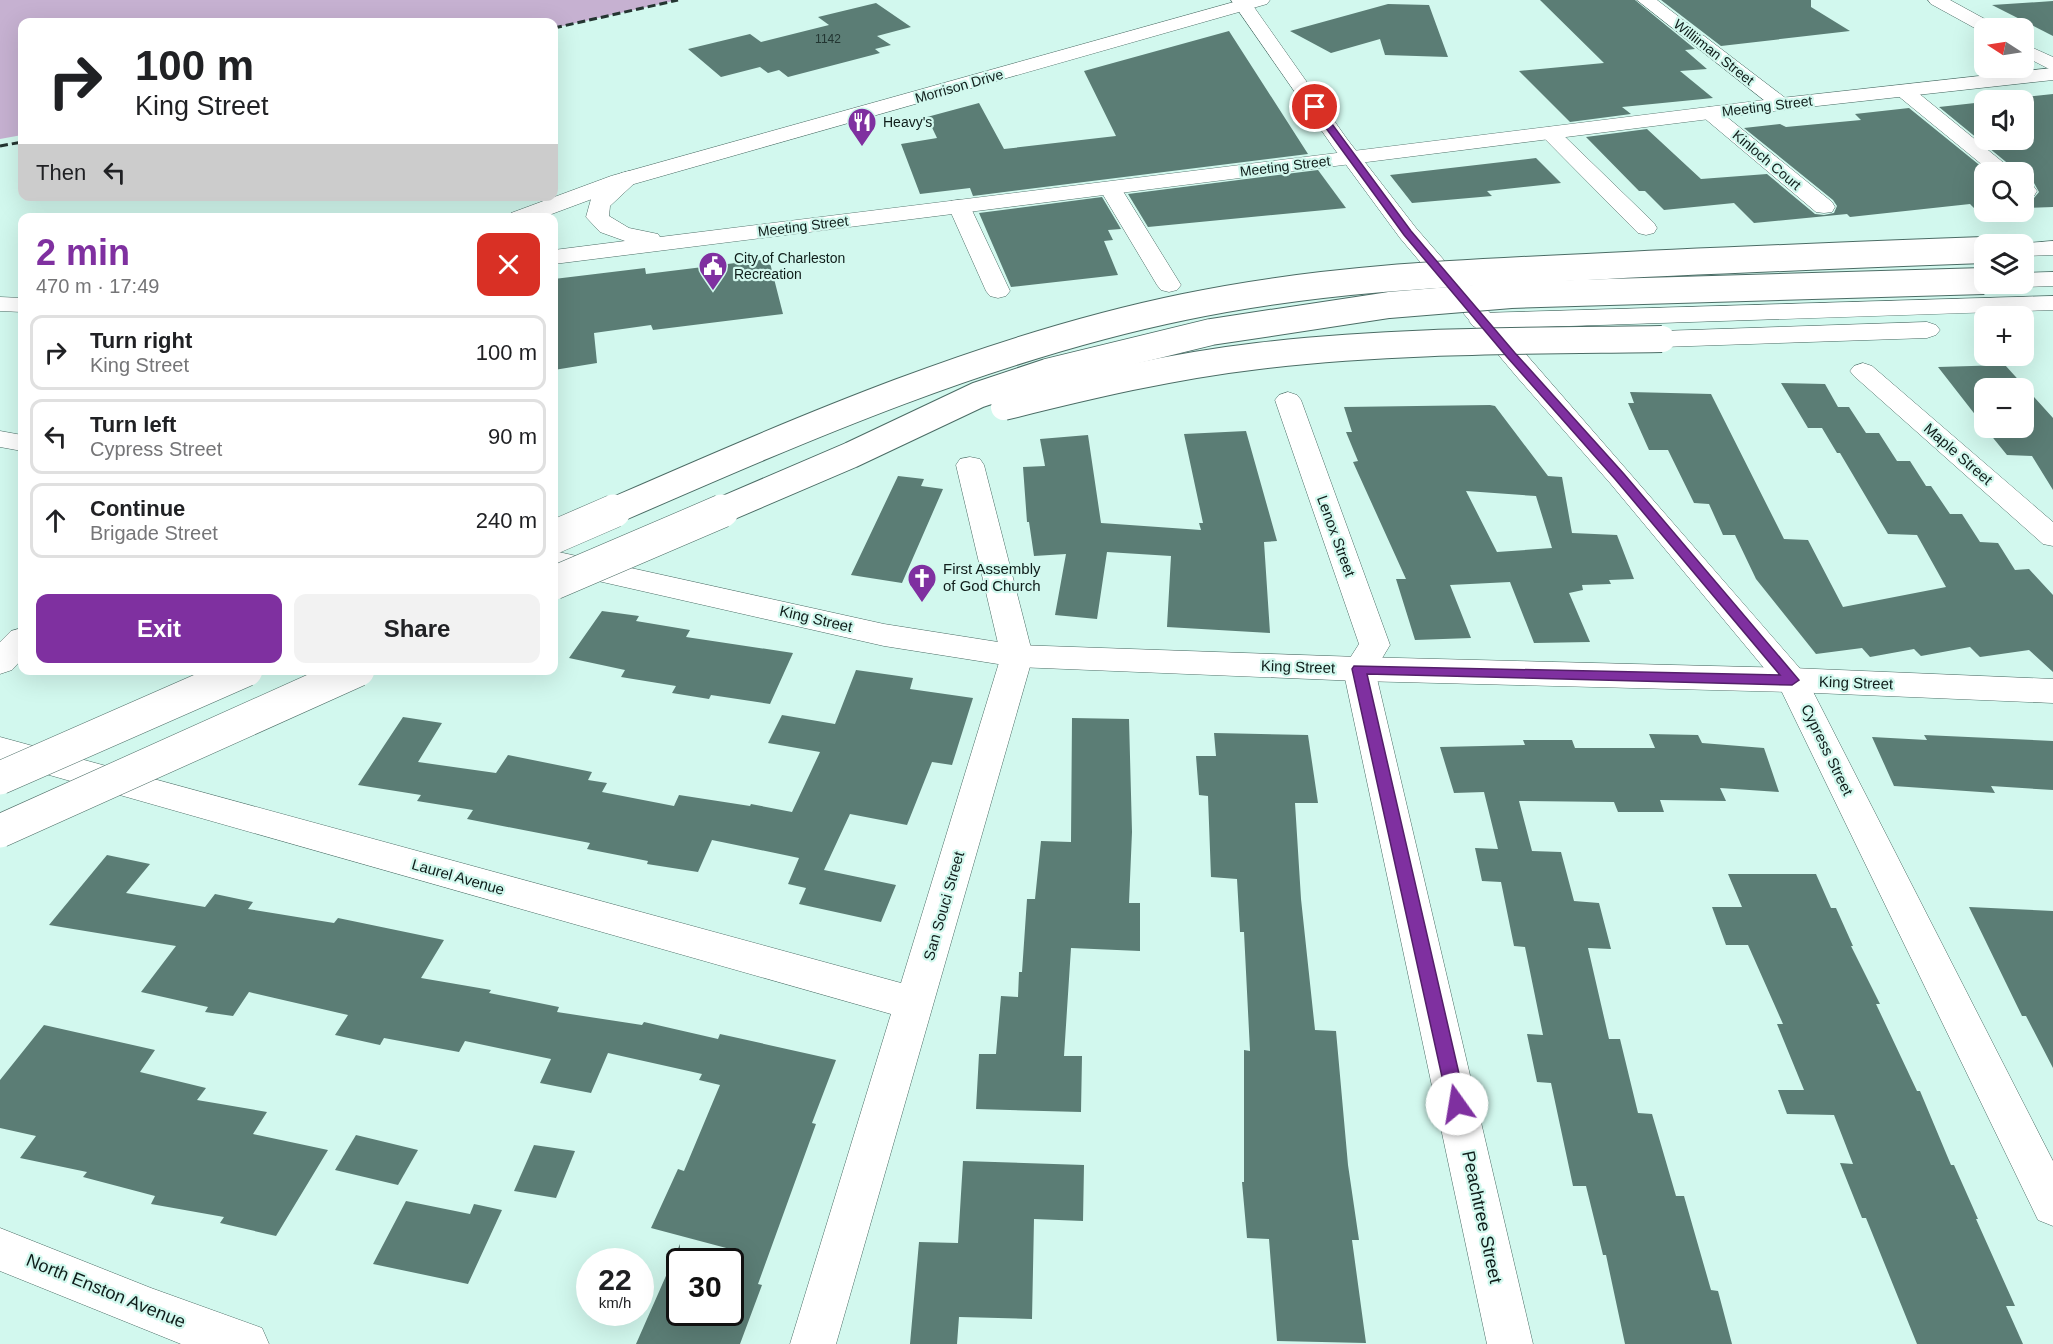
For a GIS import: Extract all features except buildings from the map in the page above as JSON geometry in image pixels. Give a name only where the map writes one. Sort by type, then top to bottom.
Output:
[{"type":"main road","name":"Morrison Drive","points":[[533,213],[629,178],[1248,2]]},
{"type":"main road","name":"Meeting Street","points":[[558,256],[1781,104],[2053,74]]},
{"type":"main road","points":[[629,178],[599,204],[597,217],[618,232],[666,243]]},
{"type":"main road","points":[[2034,249],[2053,248]]},
{"type":"main road","points":[[558,535],[770,441],[996,356],[1130,319],[1215,301],[1315,285],[1460,272],[1974,250]]},
{"type":"main road","points":[[2034,280],[2053,279]]},
{"type":"main road","points":[[558,581],[851,456],[978,395],[1047,372],[1210,332],[1389,305],[1511,295],[1974,281]]},
{"type":"main road","points":[[1482,321],[2053,303]]},
{"type":"main road","points":[[0,304],[18,305]]},
{"type":"main road","points":[[2034,326],[2053,325]]},
{"type":"main road","points":[[851,456],[993,409],[1107,382],[1190,366],[1260,356],[1440,344],[1974,328]]},
{"type":"main road","points":[[0,439],[18,443]]},
{"type":"main road","name":"King Street","points":[[558,562],[884,635],[1017,656],[1359,669],[1792,680],[2053,691]]},
{"type":"main road","points":[[0,662],[18,643]]},
{"type":"main road","points":[[0,778],[235,675]]},
{"type":"main road","points":[[0,831],[347,675]]},
{"type":"street","name":"Williiman Street","points":[[1646,0],[1781,104]]},
{"type":"street","points":[[1937,0],[1974,20]]},
{"type":"street","name":"Cypress Street","points":[[1248,2],[1352,158],[1408,233],[1482,321],[1620,477],[1792,680],[2053,1205]]},
{"type":"street","points":[[2034,55],[2053,65]]},
{"type":"street","points":[[1904,91],[1991,162]]},
{"type":"street","name":"Kinloch Court","points":[[1710,113],[1824,207]]},
{"type":"street","points":[[1550,133],[1646,228]]},
{"type":"street","points":[[1110,188],[1169,285]]},
{"type":"street","points":[[959,206],[998,291]]},
{"type":"street","name":"Maple Street","points":[[1863,371],[2053,537]]},
{"type":"street","name":"Lenox Street","points":[[1288,400],[1375,645],[1359,669]]},
{"type":"street","points":[[970,465],[1017,656]]},
{"type":"street","name":"San Souci Street","points":[[813,1344],[1017,656]]},
{"type":"street","name":"Peachtree Street","points":[[1359,669],[1510,1344]]},
{"type":"street","name":"Laurel Avenue","points":[[0,749],[915,1004]]},
{"type":"street","name":"North Enston Avenue","points":[[0,1249],[151,1311],[246,1344]]},
{"type":"shaded area","points":[[0,0],[678,0],[558,27],[558,18],[18,18],[18,136],[0,139]]},
{"type":"railway","points":[[558,27],[678,0]]},
{"type":"railway","points":[[0,146],[18,143]]},
{"type":"place","name":"Heavy's","points":[[862,148]]},
{"type":"place","name":"City of Charleston Recreation","points":[[713,292]]},
{"type":"place","name":"First Assembly of God Church","points":[[922,604]]},
{"type":"route","points":[[1315,107],[1408,233],[1511,355],[1620,477],[1792,680],[1359,669],[1457,1104]]}]
